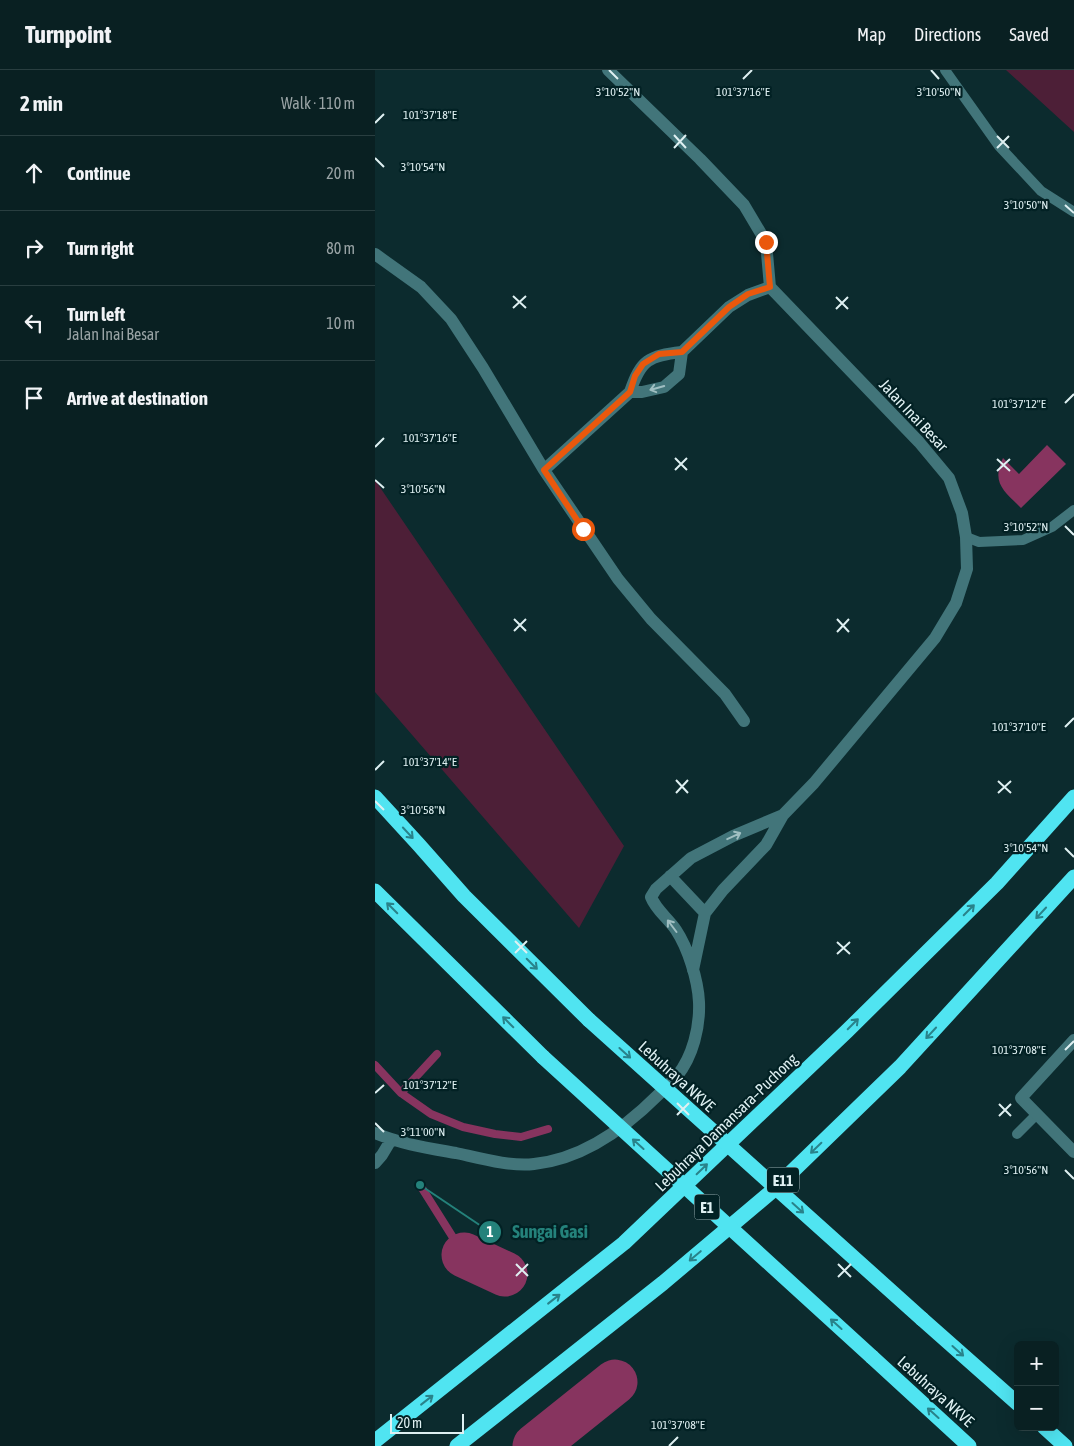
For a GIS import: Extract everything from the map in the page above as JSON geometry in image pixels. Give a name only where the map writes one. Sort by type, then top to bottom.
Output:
[{"type":"highway","name":"Lebuhraya NKVE","points":[[375,797],[464,896],[589,1020],[1014,1400]]},
{"type":"highway","name":"Lebuhraya Damansara–Puchong","points":[[375,1441],[624,1243],[847,1031],[997,883],[1074,797]]},
{"type":"highway","name":"E11","points":[[457,1446],[663,1283],[771,1192],[900,1067],[1074,877]]},
{"type":"highway","name":"Lebuhraya NKVE","points":[[375,891],[543,1056],[969,1446]]},
{"type":"highway","points":[[1048,1431],[1065,1446]]},
{"type":"street","points":[[608,70],[700,159],[744,205],[766,242],[770,287],[748,294],[729,307],[682,352],[679,374],[664,387],[642,392],[630,392]]},
{"type":"street","points":[[375,254],[421,287],[451,319],[483,368],[544,470],[619,579],[651,618],[725,694],[744,721]]},
{"type":"street","name":"Jalan Inai Besar","points":[[770,287],[919,442],[949,478],[962,512],[966,538],[967,568],[956,603],[935,638],[814,783],[783,814]]},
{"type":"street","points":[[544,470],[630,392],[635,376],[643,364],[659,354],[682,352]]},
{"type":"street","points":[[375,1133],[391,1140],[489,1160],[533,1164],[557,1160],[585,1150],[630,1122],[677,1076],[695,1040],[699,1020],[699,999],[693,970],[676,930],[654,905],[651,897],[656,889],[691,858],[733,836],[783,814]]},
{"type":"street","points":[[693,970],[705,913],[723,890],[766,845],[783,814]]},
{"type":"street","points":[[670,876],[705,913]]},
{"type":"street","points":[[1074,1040],[1021,1098],[1074,1152]]},
{"type":"street","points":[[375,1163],[391,1140]]},
{"type":"lane","points":[[945,70],[999,146],[1041,191],[1074,212]]},
{"type":"lane","points":[[966,538],[979,542],[1023,540],[1052,527],[1074,510]]},
{"type":"lane","points":[[1017,1134],[1037,1114]]},
{"type":"shaded area","points":[[1006,70],[1074,70],[1074,132]]},
{"type":"shaded area","points":[[1047,445],[1066,464],[1021,508],[1001,486],[998,474],[1003,458],[1019,474]]},
{"type":"shaded area","points":[[375,480],[624,846],[579,928],[375,692]]},
{"type":"waterway","points":[[401,1093],[437,1054]]},
{"type":"waterway","points":[[375,1065],[401,1093],[431,1114],[463,1127],[521,1137],[548,1129]]},
{"type":"waterway","points":[[420,1185],[464,1255]]},
{"type":"waterway","points":[[464,1255],[505,1274]]},
{"type":"waterway","points":[[535,1446],[615,1382]]},
{"type":"place","name":"Sungai Gasi","points":[[420,1185]]},
{"type":"route","points":[[583,529],[544,470],[630,392],[635,376],[643,364],[659,354],[682,352],[729,307],[748,294],[770,287],[766,242]]}]
